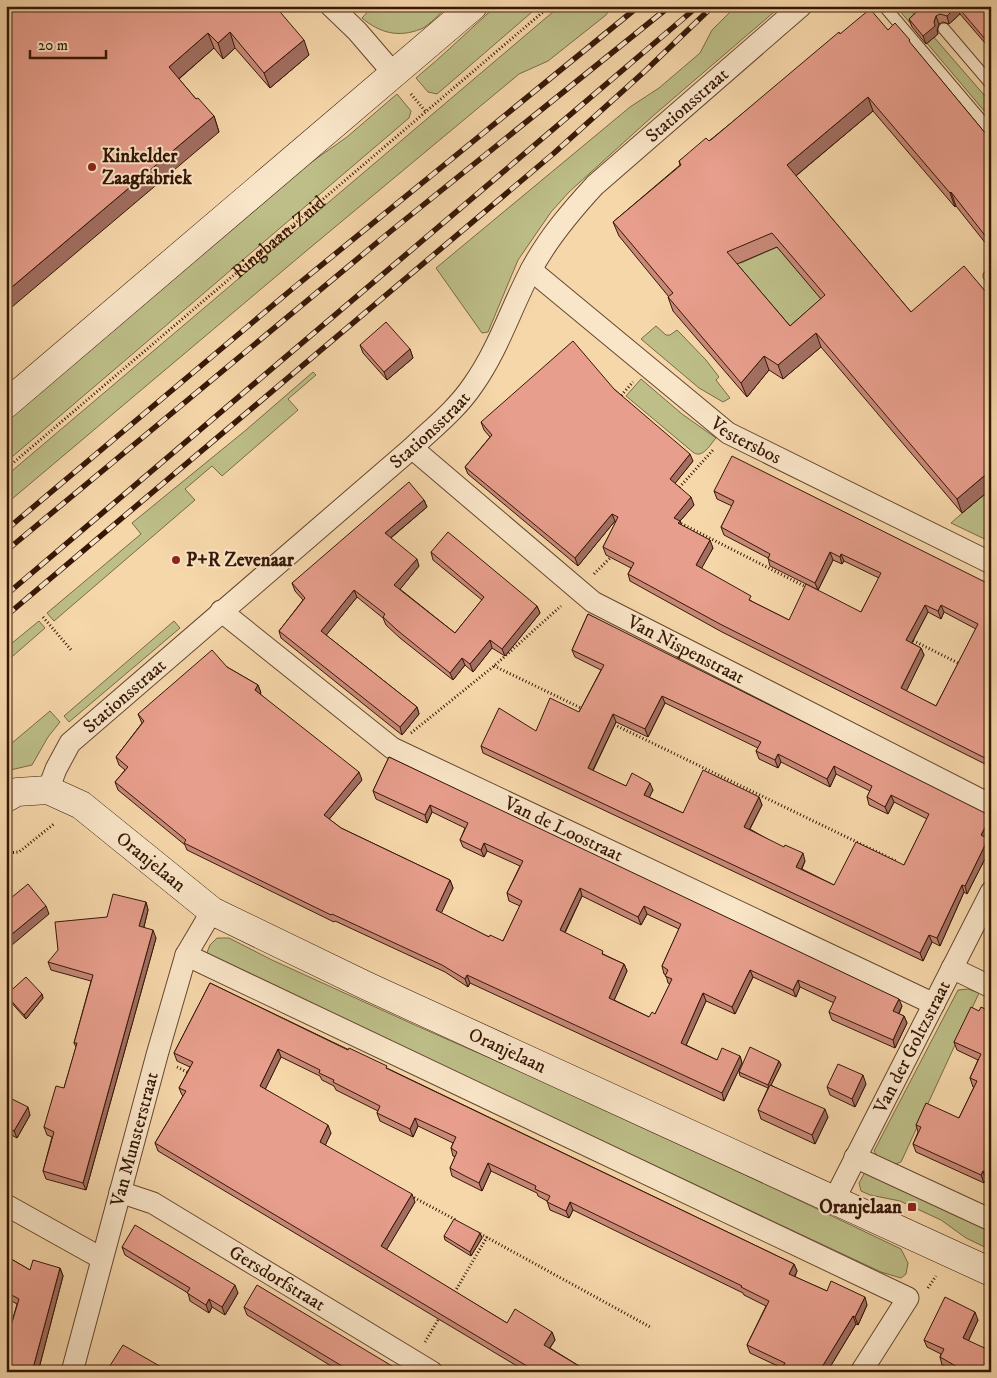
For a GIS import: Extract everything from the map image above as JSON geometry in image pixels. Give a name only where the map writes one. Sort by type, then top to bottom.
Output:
[{"type":"street","points":[[330,6],[358,31],[394,74]]},
{"type":"street","points":[[6,404],[473,6]]},
{"type":"street","name":"Stationsstraat","points":[[48,790],[56,768],[70,743],[412,448],[456,405],[473,386],[497,343],[531,270],[548,240],[569,213],[595,185],[801,6]]},
{"type":"street","name":"Vestersbos","points":[[531,270],[728,433],[991,563]]},
{"type":"street","name":"Van Nispenstraat","points":[[412,448],[593,602],[991,805]]},
{"type":"street","name":"Van de Loostraat","points":[[221,611],[392,748],[934,1004]]},
{"type":"street","points":[[6,798],[17,792],[48,790]]},
{"type":"street","name":"Oranjelaan","points":[[48,790],[81,805],[212,911],[367,986],[991,1272]]},
{"type":"street","name":"Van der Goltzstraat","points":[[834,1200],[991,892]]},
{"type":"street","name":"Van Munsterstraat","points":[[72,1372],[101,1258],[186,955],[212,911]]},
{"type":"street","points":[[186,955],[908,1298],[861,1372]]},
{"type":"street","points":[[952,968],[991,987]]},
{"type":"street","points":[[855,1157],[991,1220]]},
{"type":"street","name":"Gersdorfstraat","points":[[120,1192],[153,1203],[423,1366]]},
{"type":"street","points":[[6,1205],[101,1258]]},
{"type":"lane","points":[[884,6],[991,132]]},
{"type":"lane","points":[[944,29],[991,84]]},
{"type":"lane","points":[[991,274],[989,276],[991,278]]},
{"type":"path","name":"Ringbaan-Zuid","points":[[6,469],[550,6]]},
{"type":"path","points":[[614,404],[646,366]]},
{"type":"path","points":[[676,490],[728,433]]},
{"type":"path","points":[[674,520],[815,591]]},
{"type":"path","points":[[392,748],[494,666],[578,590],[618,550]]},
{"type":"path","points":[[43,617],[72,651]]},
{"type":"path","points":[[903,635],[964,666]]},
{"type":"path","points":[[494,666],[584,709]]},
{"type":"path","points":[[610,722],[897,862]]},
{"type":"path","points":[[6,853],[19,852],[56,822]]},
{"type":"path","points":[[157,1055],[191,1074]]},
{"type":"path","points":[[408,1194],[461,1223]]},
{"type":"path","points":[[469,1228],[652,1328]]},
{"type":"path","points":[[448,1303],[487,1237]]},
{"type":"path","points":[[908,1298],[922,1297],[938,1272],[938,1248]]},
{"type":"path","points":[[423,1366],[443,1312]]},
{"type":"green space","points":[[373,6],[448,6],[421,29],[413,32],[397,33],[376,27],[362,18]]},
{"type":"green space","points":[[496,6],[539,6],[437,94],[428,92],[416,78]]},
{"type":"green space","points":[[560,6],[612,6],[606,15],[548,61],[519,74],[6,504],[6,476]]},
{"type":"green space","points":[[736,6],[781,6],[654,115],[569,192],[551,212],[518,260],[488,332],[482,333],[436,268],[630,107],[659,88],[700,53],[712,30]]},
{"type":"green space","points":[[903,6],[907,6],[991,103],[991,119],[899,10]]},
{"type":"green space","points":[[397,94],[411,111],[409,118],[6,462],[6,421],[296,173],[347,137]]},
{"type":"green space","points":[[777,247],[831,309],[795,340],[731,265],[737,260],[741,263]]},
{"type":"green space","points":[[656,326],[666,335],[670,335],[677,330],[706,360],[719,377],[716,380],[730,398],[723,402],[699,388],[641,339]]},
{"type":"green space","points":[[313,372],[316,375],[288,399],[298,410],[222,476],[212,466],[185,489],[195,500],[54,621],[47,613],[141,534],[132,523],[246,430]]},
{"type":"green space","points":[[641,379],[682,414],[716,438],[706,450],[700,454],[694,453],[626,396]]},
{"type":"green space","points":[[984,494],[991,502],[991,542],[951,523]]},
{"type":"green space","points":[[39,621],[45,628],[6,662],[6,648]]},
{"type":"green space","points":[[174,621],[180,628],[69,722],[64,716]]},
{"type":"green space","points":[[50,711],[60,722],[48,737],[32,765],[6,771],[6,748]]},
{"type":"green space","points":[[217,938],[229,938],[272,960],[417,1026],[635,1122],[901,1249],[908,1263],[906,1274],[901,1278],[881,1272],[206,955],[210,945]]},
{"type":"green space","points":[[968,989],[979,993],[901,1162],[890,1166],[879,1158],[874,1151],[958,990]]},
{"type":"green space","points":[[865,1172],[991,1228],[991,1250],[966,1238],[941,1220],[900,1201],[870,1195],[861,1191],[859,1183]]},
{"type":"building","name":"Kinkelder Zaagfabriek","points":[[6,6],[275,6],[304,40],[264,73],[230,32],[218,43],[208,33],[169,67],[196,99],[198,98],[214,116],[6,292]]},
{"type":"building","points":[[923,6],[957,6],[947,16],[940,14],[936,16],[935,26],[923,36],[909,19]]},
{"type":"building","points":[[957,6],[991,6],[991,46]]},
{"type":"building","points":[[870,9],[888,30],[895,23],[991,140],[991,235],[987,238],[951,192],[868,97],[787,165],[911,312],[964,266],[991,298],[991,470],[957,499],[816,333],[778,365],[764,356],[741,383],[668,297],[673,293],[613,222],[681,165],[679,161],[706,138],[709,141],[712,139],[839,32],[840,34]],"holes":[[[772,233],[825,295],[790,326],[727,252]]]},
{"type":"building","points":[[386,322],[410,349],[384,372],[360,345]]},
{"type":"building","points":[[573,341],[614,389],[690,454],[670,479],[691,497],[674,518],[680,521],[678,523],[710,540],[696,565],[751,596],[749,600],[789,620],[806,584],[861,612],[881,573],[841,554],[840,557],[830,552],[815,583],[768,559],[770,554],[721,527],[734,501],[714,491],[732,456],[991,585],[991,761],[720,624],[628,574],[634,563],[603,547],[618,517],[612,514],[575,558],[465,467],[492,435],[481,422]],"holes":[[[925,605],[938,611],[941,605],[978,624],[936,706],[901,688],[921,648],[906,640]]]},
{"type":"building","points":[[409,482],[424,500],[385,533],[417,559],[394,585],[455,633],[484,597],[431,552],[448,532],[537,606],[502,649],[490,640],[470,664],[462,658],[450,673],[397,630],[383,617],[385,614],[354,590],[321,631],[417,707],[400,727],[279,631],[305,598],[292,583]]},
{"type":"building","points":[[588,614],[991,816],[981,835],[988,839],[965,886],[962,885],[937,938],[929,935],[920,953],[481,746],[499,708],[536,731],[550,698],[579,712],[604,665],[572,650]],"holes":[[[662,696],[761,742],[756,751],[775,760],[778,754],[827,779],[834,766],[872,786],[867,797],[885,807],[891,795],[929,814],[904,865],[856,842],[834,885],[796,867],[803,853],[785,845],[784,847],[744,827],[759,797],[703,770],[683,813],[644,795],[650,783],[632,773],[626,786],[588,768],[613,714],[645,729]]]},
{"type":"building","points":[[212,650],[227,667],[258,685],[255,690],[359,772],[324,815],[341,828],[450,880],[436,910],[489,937],[490,935],[503,941],[522,901],[507,893],[523,861],[484,843],[481,850],[460,840],[468,823],[430,805],[425,815],[373,791],[389,757],[899,999],[893,1011],[904,1016],[893,1040],[829,1012],[836,997],[798,980],[793,990],[750,970],[732,1007],[703,993],[681,1043],[717,1060],[722,1048],[740,1056],[722,1093],[467,975],[465,979],[442,965],[331,915],[184,843],[186,840],[115,782],[128,767],[116,757],[144,721],[138,714]],"holes":[[[580,888],[638,917],[644,906],[681,924],[662,966],[668,970],[665,976],[672,979],[655,1014],[652,1012],[649,1017],[609,998],[624,964],[602,954],[603,951],[560,930]]]},
{"type":"building","points":[[28,884],[46,906],[6,939],[6,902]]},
{"type":"building","points":[[113,894],[146,902],[139,926],[153,930],[83,1183],[43,1171],[54,1132],[44,1127],[56,1086],[64,1088],[77,1043],[74,1043],[93,975],[48,962],[58,950],[55,922],[107,917]]},
{"type":"building","points":[[26,977],[42,994],[24,1015],[6,995]]},
{"type":"building","points":[[210,983],[348,1050],[349,1048],[387,1066],[386,1068],[794,1264],[789,1274],[827,1291],[831,1281],[865,1297],[855,1317],[853,1316],[822,1367],[825,1368],[822,1372],[780,1372],[785,1363],[747,1345],[769,1301],[570,1202],[566,1211],[547,1202],[550,1196],[535,1189],[536,1186],[488,1163],[479,1183],[465,1176],[450,1168],[457,1152],[451,1148],[456,1137],[415,1118],[410,1129],[377,1113],[380,1106],[333,1082],[334,1080],[319,1073],[320,1070],[278,1049],[260,1086],[328,1125],[320,1142],[412,1194],[381,1246],[507,1323],[515,1309],[552,1332],[544,1345],[589,1372],[537,1372],[155,1143],[186,1091],[179,1088],[193,1062],[174,1053]]},
{"type":"building","points":[[971,1007],[979,1011],[981,1007],[991,1012],[991,1174],[983,1171],[981,1175],[913,1144],[921,1127],[916,1125],[926,1103],[959,1118],[977,1081],[970,1078],[981,1054],[954,1042]]},
{"type":"building","points":[[750,1047],[779,1061],[768,1085],[739,1072]]},
{"type":"building","points":[[838,1064],[863,1075],[852,1099],[827,1087]]},
{"type":"building","points":[[770,1085],[825,1109],[812,1135],[758,1110]]},
{"type":"building","points":[[6,1096],[28,1107],[14,1131],[6,1127]]},
{"type":"building","points":[[454,1219],[480,1233],[470,1252],[444,1236]]},
{"type":"building","points":[[135,1225],[235,1285],[222,1307],[209,1299],[206,1305],[187,1293],[190,1288],[122,1247]]},
{"type":"building","points":[[6,1256],[30,1270],[33,1260],[60,1268],[32,1372],[6,1372],[6,1338],[19,1299],[6,1292]]},
{"type":"building","points":[[257,1285],[402,1372],[352,1372],[244,1307]]},
{"type":"building","points":[[945,1297],[975,1312],[963,1338],[991,1351],[991,1365],[988,1372],[966,1372],[940,1357],[944,1349],[924,1340]]},
{"type":"building","points":[[123,1345],[170,1372],[106,1372]]},
{"type":"railway","points":[[6,530],[291,290],[639,6]]},
{"type":"railway","points":[[6,551],[391,231],[670,6]]},
{"type":"railway","points":[[6,595],[698,6]]},
{"type":"railway","points":[[6,616],[553,154],[644,72],[713,6]]},
{"type":"place","name":"Kinkelder Zaagfabriek","points":[[92,167]]},
{"type":"place","name":"P+R Zevenaar","points":[[176,560]]},
{"type":"place","name":"Oranjelaan","points":[[912,1207]]}]
